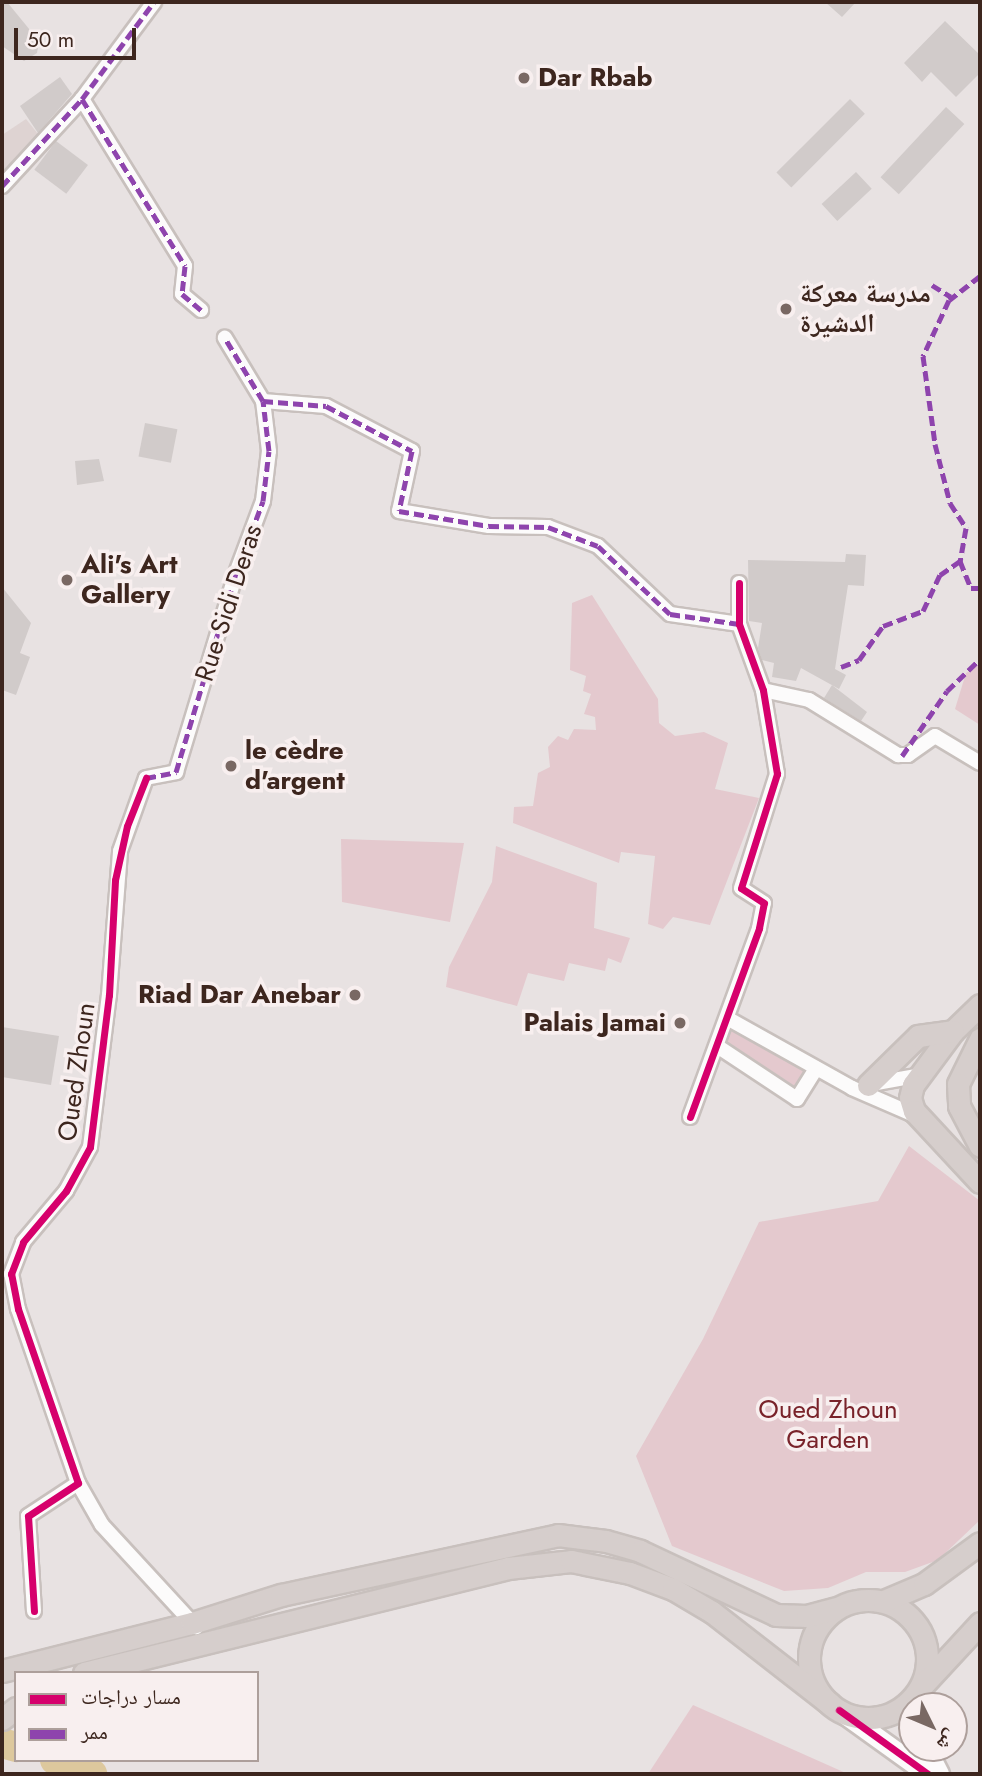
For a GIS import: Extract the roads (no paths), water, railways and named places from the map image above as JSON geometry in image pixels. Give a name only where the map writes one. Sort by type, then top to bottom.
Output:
[{"type":"main road","points":[[980,1004],[953,1031],[910,1098],[922,1119],[980,1182]]},
{"type":"main road","points":[[860,1087],[918,1036],[953,1031]]},
{"type":"main road","points":[[980,1039],[958,1084],[959,1106],[980,1146]]},
{"type":"main road","points":[[2,1671],[192,1623],[281,1595],[558,1535],[606,1541],[640,1551],[776,1615],[807,1616],[860,1600],[884,1601],[904,1611],[922,1634],[927,1663],[918,1692]]},
{"type":"main road","points":[[884,1601],[924,1584],[980,1543]]},
{"type":"main road","points":[[93,1671],[211,1644],[508,1568],[571,1561],[630,1573],[673,1589],[712,1612],[834,1707],[877,1717],[898,1710]]},
{"type":"main road","points":[[834,1707],[813,1682],[809,1654],[817,1628],[836,1608]]},
{"type":"main road","points":[[921,1692],[980,1623]]},
{"type":"street","points":[[2,186],[82,99],[154,2]]},
{"type":"street","points":[[82,99],[185,266],[182,294],[201,310]]},
{"type":"street","points":[[225,338],[263,401],[327,406],[412,451],[400,511],[489,526],[548,527],[598,546],[670,614],[738,624]]},
{"type":"street","name":"Rue Sidi Deras","points":[[146,778],[176,772],[235,576],[263,501],[269,451],[263,401]]},
{"type":"street","points":[[690,1118],[765,906],[741,888],[777,774],[762,690],[738,624],[739,583]]},
{"type":"street","points":[[762,690],[809,700],[898,755],[908,755],[935,736],[980,763]]},
{"type":"street","name":"Oued Zhoun","points":[[146,778],[127,826],[115,880],[111,974],[90,1147],[66,1191],[28,1234],[11,1274],[18,1309],[78,1483],[102,1525],[211,1644]]},
{"type":"street","points":[[727,1018],[816,1068],[922,1119]]},
{"type":"street","points":[[717,1046],[797,1099],[816,1068]]},
{"type":"street","points":[[860,1087],[924,1074]]},
{"type":"street","points":[[34,1611],[29,1516],[78,1483]]},
{"type":"street","points":[[834,1707],[928,1774]]},
{"type":"waterway","points":[[2,1743],[14,1746]]},
{"type":"waterway","points":[[60,1762],[92,1774]]},
{"type":"place","name":"Dar Rbab","points":[[524,78]]},
{"type":"place","name":"مدرسة معركة الدشيرة","points":[[786,309]]},
{"type":"place","name":"Ali's Art Gallery","points":[[67,580]]},
{"type":"place","name":"le cèdre d'argent","points":[[231,766]]},
{"type":"place","name":"Riad Dar Anebar","points":[[355,995]]},
{"type":"place","name":"Palais Jamai","points":[[680,1023]]},
{"type":"park label","name":"Oued Zhoun Garden","points":[[828,1425]]}]
